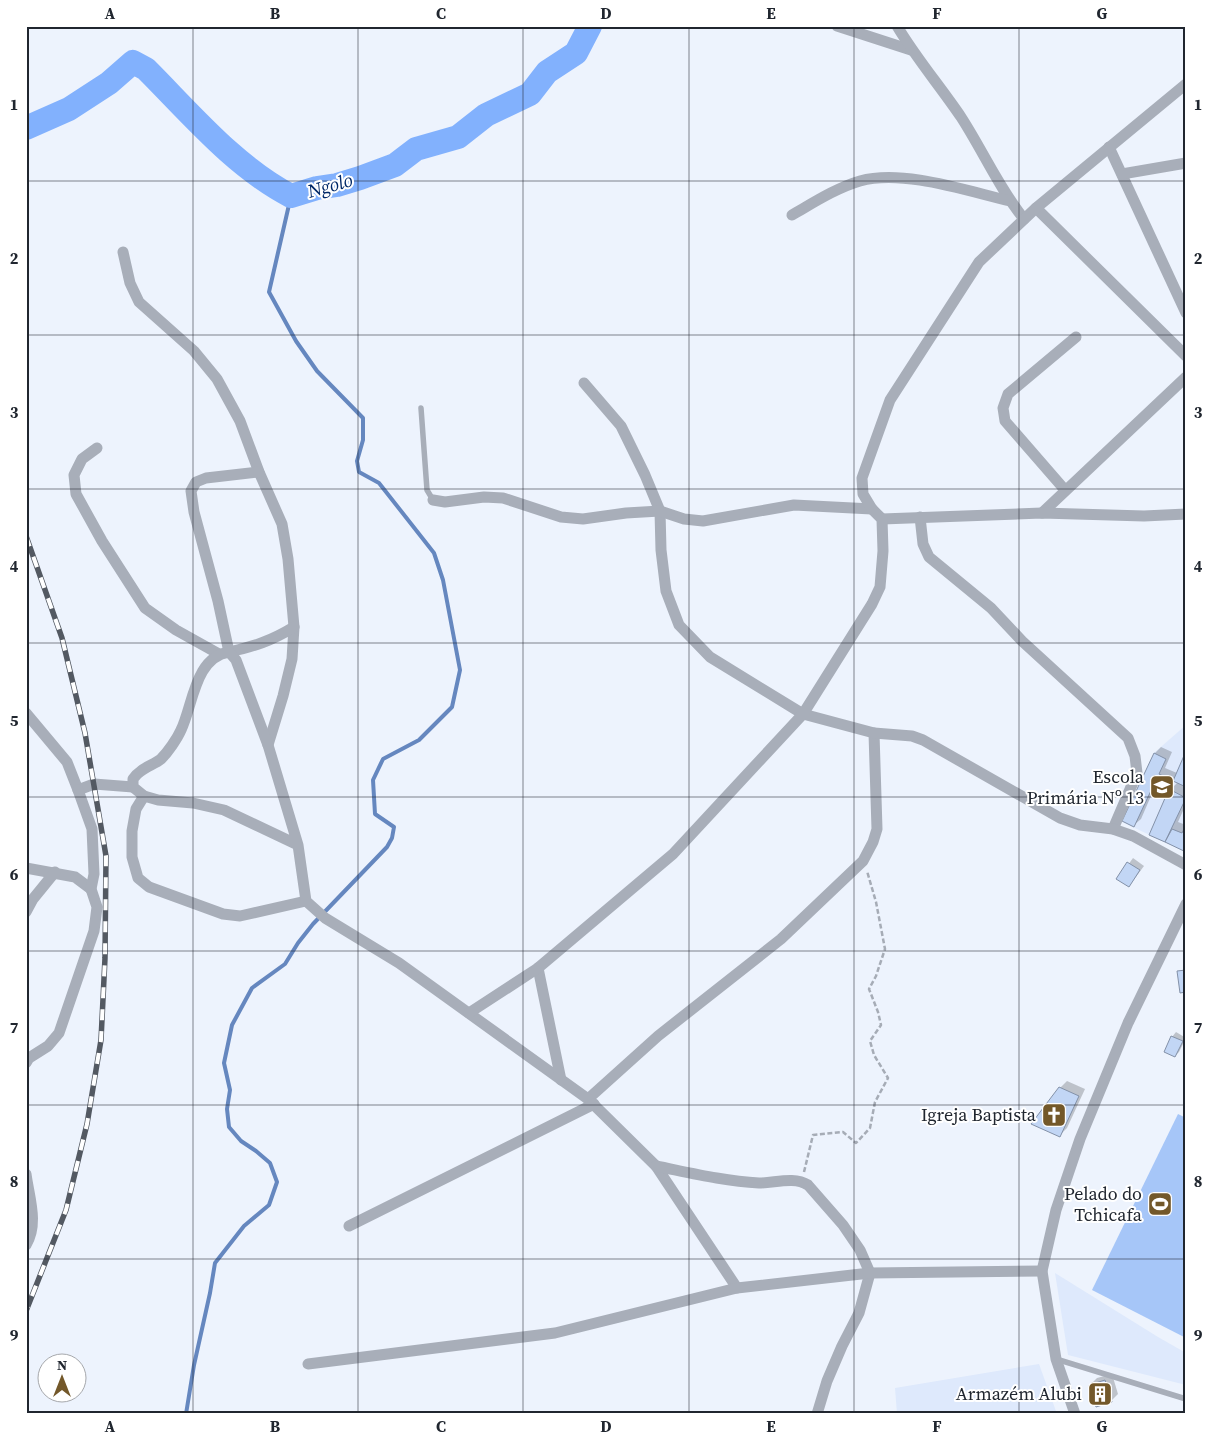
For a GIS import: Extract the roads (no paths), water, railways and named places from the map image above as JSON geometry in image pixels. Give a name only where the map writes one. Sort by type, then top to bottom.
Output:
[{"type":"street","points":[[837,26],[911,50]]},
{"type":"street","points":[[897,26],[911,50],[961,117],[1010,201],[1024,219]]},
{"type":"street","points":[[469,1013],[538,968],[672,854],[802,714],[872,604],[880,587],[883,551],[882,519],[872,509],[863,494],[862,478],[890,400],[979,262],[1036,208],[1186,84]]},
{"type":"street","points":[[1109,148],[1186,313]]},
{"type":"street","points":[[1122,174],[1186,163]]},
{"type":"street","points":[[792,215],[827,195],[860,181],[888,178],[914,179],[1010,201]]},
{"type":"street","points":[[1036,208],[1186,356]]},
{"type":"street","points":[[123,252],[130,283],[139,302],[194,351],[217,379],[240,421],[259,472],[282,524],[288,559],[294,627],[292,659],[268,745]]},
{"type":"street","points":[[1066,490],[1005,421],[1003,408],[1008,394],[1076,337]]},
{"type":"street","points":[[1042,513],[1186,377]]},
{"type":"street","points":[[584,383],[621,426],[645,475],[660,511],[661,550],[666,591],[679,625],[710,657],[802,714],[874,733],[912,736],[923,740],[1060,818],[1080,825],[1113,830],[1133,836],[1186,864]]},
{"type":"street","points":[[97,448],[82,459],[74,475],[76,494],[102,541],[145,608],[176,630],[236,660],[268,745],[298,845],[310,904],[325,918],[399,963],[591,1102],[656,1166],[737,1288]]},
{"type":"street","points":[[224,653],[218,601],[194,512],[191,491],[196,482],[206,478],[259,472]]},
{"type":"street","points":[[433,500],[445,502],[484,497],[503,498],[561,517],[583,519],[626,513],[660,511],[684,519],[703,521],[794,505],[872,509]]},
{"type":"street","points":[[882,519],[1042,513],[1144,516],[1186,514]]},
{"type":"street","points":[[920,518],[923,544],[929,557],[991,608],[1022,641],[1128,738],[1136,756],[1137,773],[1113,830]]},
{"type":"street","points":[[133,787],[133,779],[140,771],[160,759],[180,732],[190,707],[197,680],[211,660],[224,653],[251,647],[273,639],[294,627]]},
{"type":"street","points":[[26,713],[68,762],[92,829],[94,874],[91,888],[97,907],[94,931],[59,1034],[48,1046],[29,1058],[26,1063]]},
{"type":"street","points":[[350,1226],[591,1102],[658,1036],[781,939],[863,860],[873,842],[876,830],[874,733]]},
{"type":"street","points":[[78,790],[94,784],[133,787],[144,796],[158,800],[193,803],[224,810],[298,845]]},
{"type":"street","points":[[144,796],[136,809],[132,831],[132,857],[138,878],[149,888],[223,914],[240,916],[310,904]]},
{"type":"street","points":[[26,868],[75,877],[91,888]]},
{"type":"street","points":[[26,912],[33,899],[55,872]]},
{"type":"street","points":[[1075,1414],[1056,1359],[1042,1272],[1056,1210],[1080,1139],[1128,1023],[1186,904]]},
{"type":"street","points":[[538,968],[561,1080]]},
{"type":"street","points":[[656,1166],[736,1182],[773,1183],[794,1180],[802,1181],[808,1185],[843,1225],[860,1250],[870,1273],[859,1313],[827,1381],[817,1414]]},
{"type":"street","points":[[26,1174],[33,1218],[26,1246]]},
{"type":"street","points":[[308,1364],[555,1333],[737,1288],[870,1273],[1042,1272]]},
{"type":"lane","points":[[421,408],[427,490],[433,500]]},
{"type":"lane","points":[[1056,1359],[1186,1399]]},
{"type":"waterway","name":"Ngolo","points":[[26,128],[69,109],[109,83],[133,62],[146,69],[232,155],[270,184],[291,196],[360,178],[395,165],[416,149],[458,137],[486,115],[530,94],[547,72],[576,53],[590,26]]},
{"type":"waterway","points":[[186,1414],[215,1263],[244,1226],[269,1205],[277,1182],[270,1163],[241,1141],[229,1127],[227,1109],[230,1090],[224,1063],[232,1025],[252,988],[285,964],[313,924],[387,847],[392,838],[394,827],[375,814],[373,780],[383,759],[419,740],[452,707],[460,670],[443,580],[434,553],[379,483],[359,472],[357,461],[363,440],[363,418],[317,371],[296,341],[269,292],[291,196]]},
{"type":"railway","points":[[26,536],[62,638],[85,733],[106,856],[105,958],[101,1040],[87,1124],[66,1210],[26,1311]]},
{"type":"place","name":"Escola Primária Nº 13","points":[[1162,787]]},
{"type":"place","name":"Igreja Baptista","points":[[1054,1115]]},
{"type":"place","name":"Pelado do Tchicafa","points":[[1160,1204]]},
{"type":"place","name":"Armazém Alubi","points":[[1100,1394]]}]
